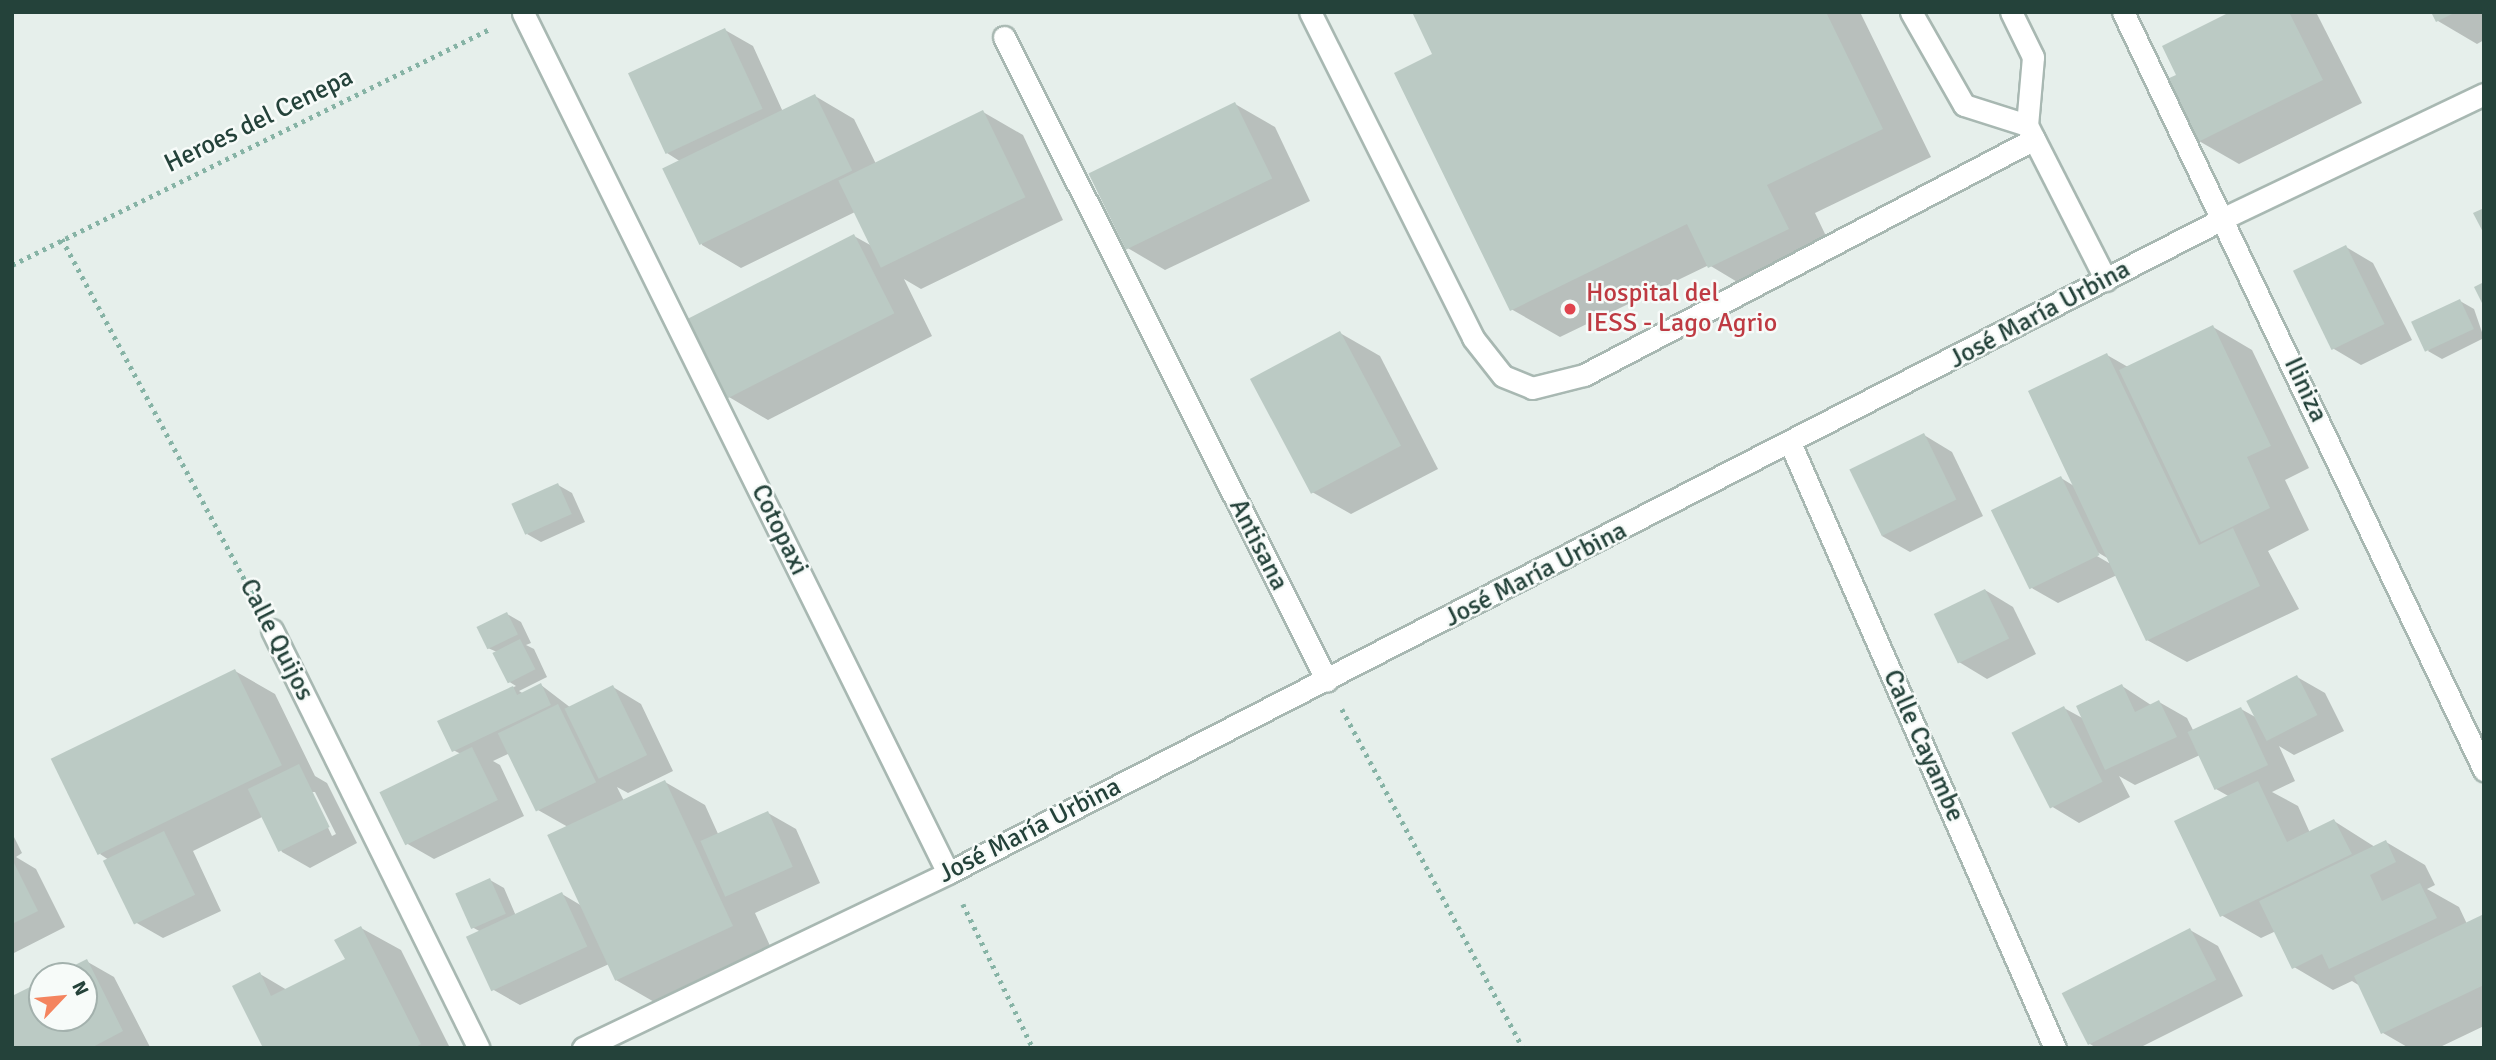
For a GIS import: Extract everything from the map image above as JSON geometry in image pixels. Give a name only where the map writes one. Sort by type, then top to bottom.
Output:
[{"type":"street","points":[[1310,12],[1474,338],[1503,376],[1532,388],[1584,375],[2031,132]]},
{"type":"street","points":[[1911,12],[1964,105],[2031,132]]},
{"type":"street","points":[[2011,12],[2033,57],[2031,132],[2106,281]]},
{"type":"street","name":"Iliniza","points":[[2123,12],[2224,218],[2484,770]]},
{"type":"street","name":"Cotopaxi","points":[[523,13],[948,873]]},
{"type":"street","name":"Antisana","points":[[1003,37],[1326,681]]},
{"type":"street","name":"José María Urbina","points":[[583,1048],[948,873],[1791,445],[2224,218],[2484,94]]},
{"type":"street","name":"Calle Cayambe","points":[[1791,445],[2055,1048]]},
{"type":"street","name":"Calle Quijos","points":[[272,630],[479,1048]]},
{"type":"path","name":"Heroes del Cenepa","points":[[12,265],[523,13]]},
{"type":"path","name":"Calle Quijos","points":[[62,239],[272,630]]},
{"type":"path","points":[[1326,681],[1523,1048]]},
{"type":"path","points":[[948,873],[1033,1048]]},
{"type":"building","points":[[1412,12],[1826,12],[1883,129],[1767,185],[1789,229],[1708,268],[1687,224],[1510,311],[1394,73],[1432,54]]},
{"type":"building","points":[[2230,12],[2289,12],[2323,80],[2198,142],[2167,79],[2176,75],[2162,46]]},
{"type":"building","points":[[2431,12],[2456,12],[2436,22]]},
{"type":"building","points":[[725,28],[763,109],[666,154],[628,73]]},
{"type":"building","points":[[815,94],[852,170],[699,245],[662,169]]},
{"type":"building","points":[[1235,102],[1272,178],[1126,250],[1088,173]]},
{"type":"building","points":[[983,110],[1026,197],[881,268],[838,181]]},
{"type":"building","points":[[2484,208],[2484,234],[2473,213]]},
{"type":"building","points":[[854,234],[894,313],[728,398],[687,319]]},
{"type":"building","points":[[2346,245],[2385,324],[2332,350],[2293,271]]},
{"type":"building","points":[[2484,282],[2484,307],[2474,287]]},
{"type":"building","points":[[2460,299],[2474,329],[2425,352],[2411,322]]},
{"type":"building","points":[[2213,325],[2271,446],[2247,457],[2270,508],[2201,542],[2119,370]]},
{"type":"building","points":[[1340,331],[1401,446],[1311,494],[1250,379]]},
{"type":"building","points":[[2107,353],[2199,545],[2233,528],[2260,586],[2146,641],[2028,391]]},
{"type":"building","points":[[1924,433],[1956,500],[1882,536],[1849,469]]},
{"type":"building","points":[[2061,476],[2100,555],[2029,589],[1991,510]]},
{"type":"building","points":[[558,483],[572,514],[525,535],[511,504]]},
{"type":"building","points":[[1985,589],[2009,638],[1958,663],[1934,614]]},
{"type":"building","points":[[507,612],[518,634],[487,649],[476,627]]},
{"type":"building","points":[[520,639],[535,669],[508,683],[492,653]]},
{"type":"building","points":[[235,669],[282,765],[98,855],[51,759]]},
{"type":"building","points":[[2297,675],[2317,715],[2267,741],[2246,701]]},
{"type":"building","points":[[541,683],[551,705],[452,752],[437,721],[513,686],[517,695]]},
{"type":"building","points":[[2122,684],[2135,712],[2159,700],[2177,737],[2105,770],[2076,706]]},
{"type":"building","points":[[613,685],[647,755],[599,779],[564,709]]},
{"type":"building","points":[[558,704],[596,782],[536,812],[498,733]]},
{"type":"building","points":[[2064,706],[2103,782],[2050,809],[2011,733]]},
{"type":"building","points":[[2241,707],[2268,765],[2215,790],[2188,732]]},
{"type":"building","points":[[472,747],[498,800],[405,845],[379,792]]},
{"type":"building","points":[[299,764],[330,827],[278,852],[248,789]]},
{"type":"building","points":[[665,780],[733,926],[615,981],[547,835]]},
{"type":"building","points":[[2258,781],[2287,842],[2334,819],[2352,854],[2220,917],[2174,821]]},
{"type":"building","points":[[768,811],[793,867],[725,897],[700,841]]},
{"type":"building","points":[[164,831],[195,895],[134,925],[103,861]]},
{"type":"building","points":[[2386,840],[2396,862],[2370,875],[2382,901],[2420,883],[2437,918],[2329,969],[2322,954],[2292,969],[2259,901]]},
{"type":"building","points":[[12,859],[38,911],[12,924]]},
{"type":"building","points":[[490,878],[506,914],[471,929],[455,893]]},
{"type":"building","points":[[562,892],[587,946],[491,991],[466,937]]},
{"type":"building","points":[[2484,914],[2484,985],[2381,1034],[2354,976]]},
{"type":"building","points":[[361,926],[421,1044],[414,1048],[263,1048],[232,986],[260,972],[271,996],[345,959],[334,940]]},
{"type":"building","points":[[2190,928],[2216,980],[2088,1045],[2062,993]]},
{"type":"building","points":[[98,981],[123,1031],[91,1048],[12,1048],[12,996],[28,988],[28,1032],[98,1032]]},
{"type":"place","name":"Hospital del IESS - Lago Agrio","points":[[1570,309]]}]
